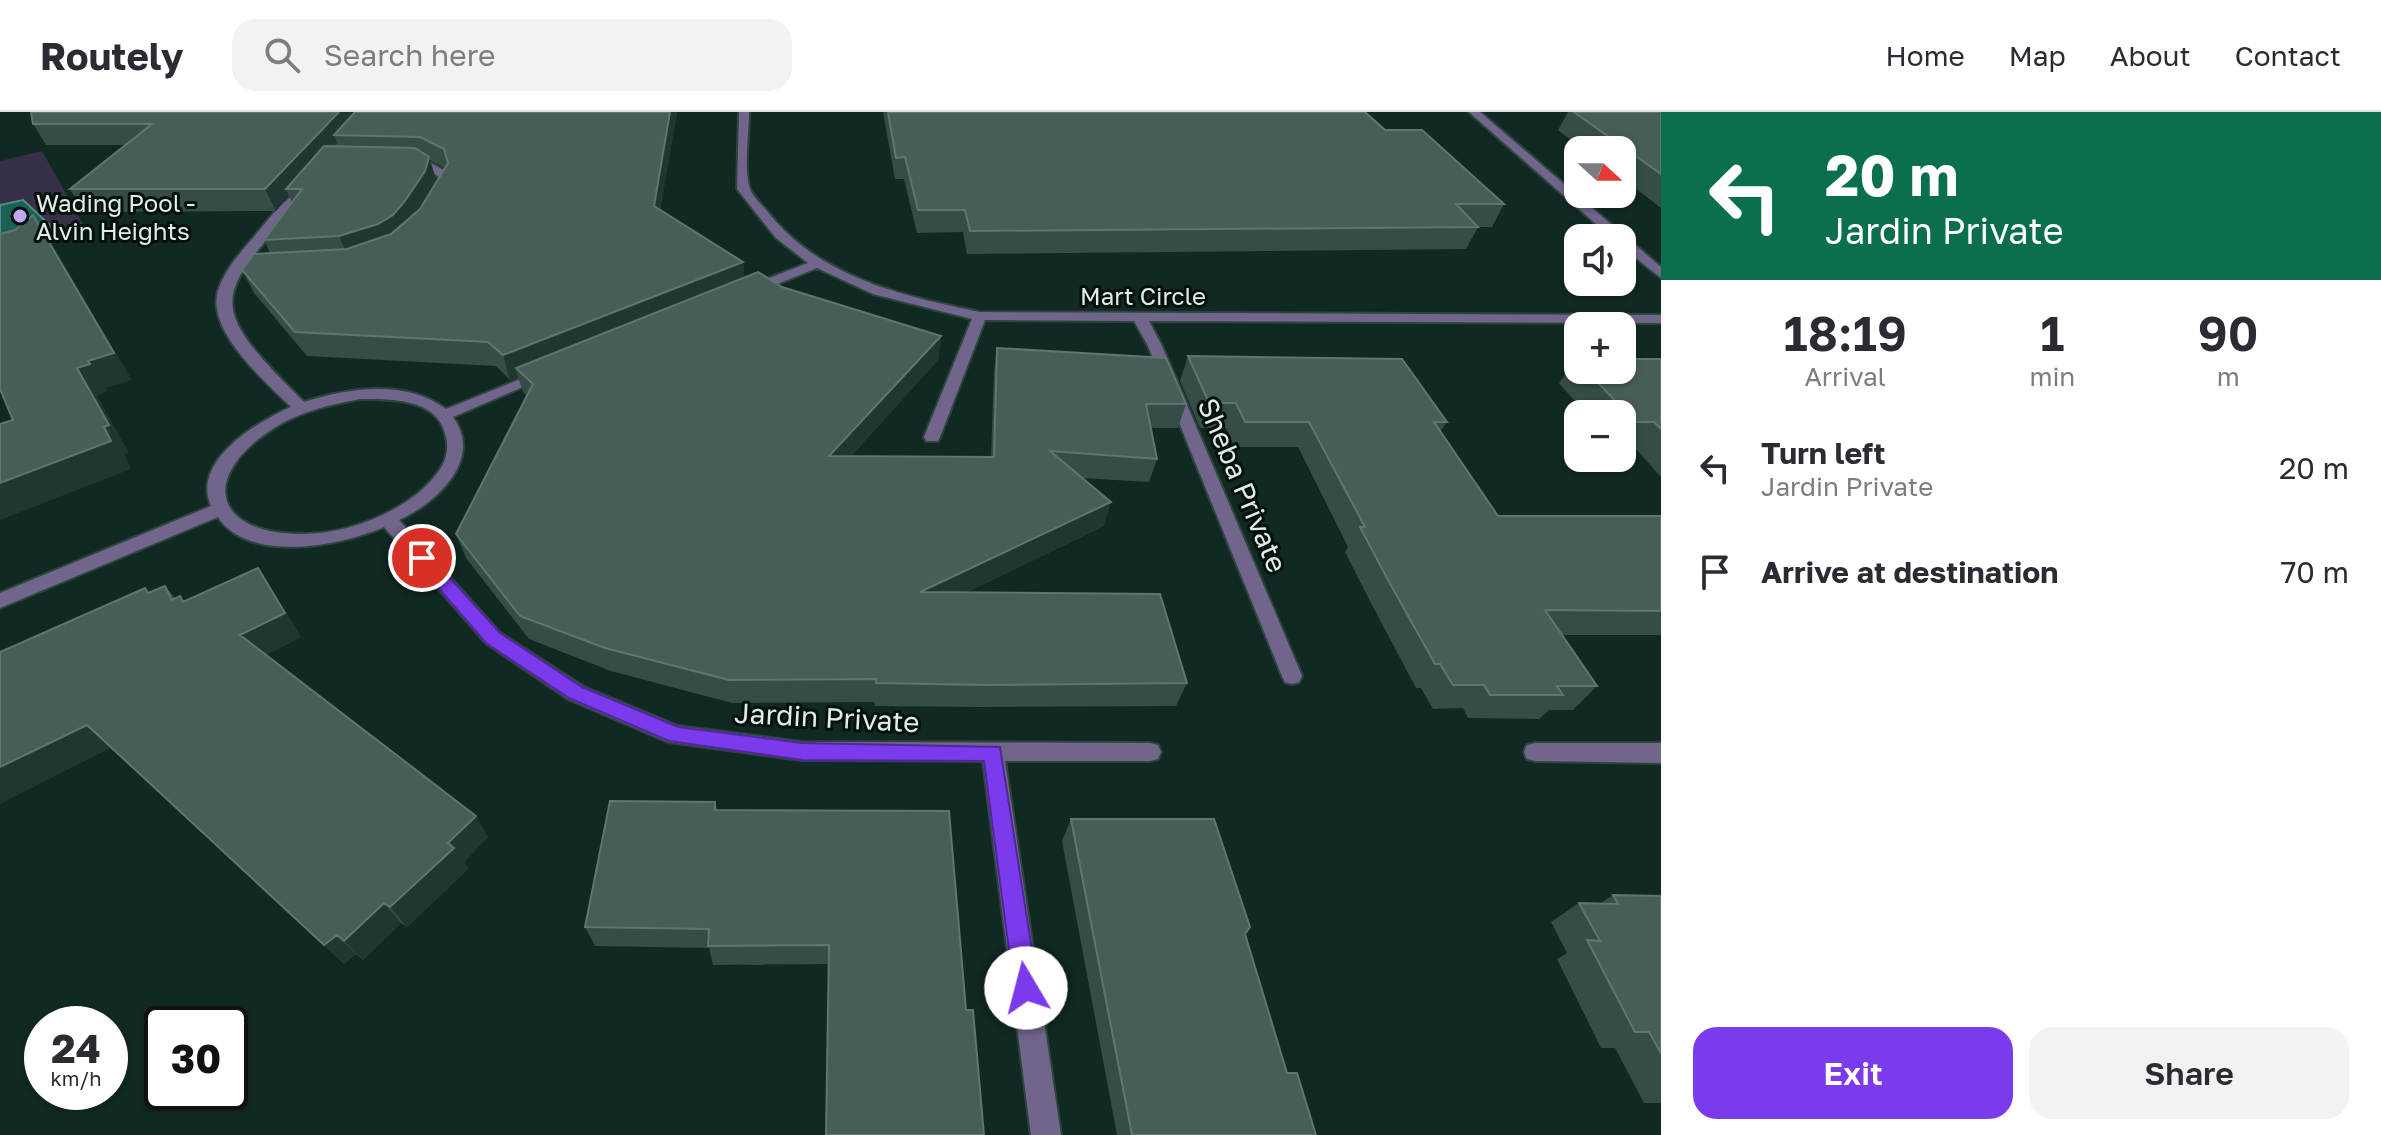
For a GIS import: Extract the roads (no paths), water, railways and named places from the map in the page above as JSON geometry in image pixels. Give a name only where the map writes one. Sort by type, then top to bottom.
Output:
[{"type":"street","name":"Mart Circle","points":[[744,112],[743,189],[786,241],[865,289],[980,316],[1661,319]]},
{"type":"street","points":[[1474,112],[1604,224]]},
{"type":"street","points":[[397,163],[425,164],[445,175],[446,186],[431,209]]},
{"type":"street","points":[[301,408],[252,358],[229,328],[223,295],[307,186]]},
{"type":"street","points":[[1636,252],[1661,274]]},
{"type":"street","points":[[730,299],[819,263]]},
{"type":"street","points":[[932,437],[980,316]]},
{"type":"street","name":"Sheba Private","points":[[1140,318],[1155,346],[1292,676]]},
{"type":"street","points":[[445,415],[559,368]]},
{"type":"street","points":[[360,394],[393,394],[420,400],[445,415],[456,430],[457,452],[444,477],[418,502],[387,518],[347,534],[311,540],[278,540],[249,533],[230,521],[221,509],[215,488],[220,471],[231,454],[269,423],[301,408],[360,394]]},
{"type":"street","points":[[0,601],[221,509]]},
{"type":"street","name":"Jardin Private","points":[[387,518],[493,638],[576,693],[676,735],[802,751],[1150,752]]},
{"type":"street","points":[[1535,752],[1661,753]]},
{"type":"street","points":[[993,753],[1046,1135]]},
{"type":"place","name":"Wading Pool - Alvin Heights","points":[[20,216]]}]
